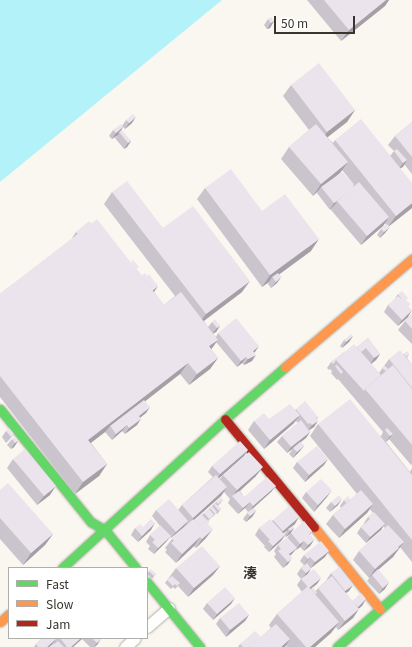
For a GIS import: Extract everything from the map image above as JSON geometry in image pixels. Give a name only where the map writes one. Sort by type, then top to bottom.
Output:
[{"type":"street","points":[[63,567],[225,419],[412,259]]},
{"type":"street","points":[[0,409],[91,522],[105,530],[135,567]]},
{"type":"street","points":[[225,419],[380,609]]},
{"type":"street","points":[[336,647],[412,581]]},
{"type":"street","points":[[148,583],[200,647]]},
{"type":"street","points":[[148,626],[169,608]]},
{"type":"street","points":[[0,622],[8,615]]},
{"type":"street","points":[[124,647],[134,639]]},
{"type":"water","points":[[0,0],[222,0],[0,182]]},
{"type":"building","points":[[324,0],[386,0],[349,30]]},
{"type":"building","points":[[271,17],[274,21],[271,23],[268,19]]},
{"type":"building","points":[[319,63],[355,110],[327,132],[291,85]]},
{"type":"building","points":[[133,114],[136,117],[129,123],[126,120]]},
{"type":"building","points":[[361,119],[412,183],[412,203],[396,216],[335,140]]},
{"type":"building","points":[[412,122],[412,157],[395,136]]},
{"type":"building","points":[[121,124],[123,127],[116,133],[113,130]]},
{"type":"building","points":[[316,124],[348,162],[321,184],[289,147]]},
{"type":"building","points":[[122,130],[131,141],[128,143],[119,132]]},
{"type":"building","points":[[397,149],[407,160],[403,163],[394,151]]},
{"type":"building","points":[[231,169],[262,211],[285,194],[319,239],[270,275],[205,188]]},
{"type":"building","points":[[342,172],[354,184],[354,187],[334,203],[321,187]]},
{"type":"building","points":[[127,181],[163,228],[193,206],[250,281],[206,314],[112,192]]},
{"type":"building","points":[[359,182],[389,217],[367,236],[337,201]]},
{"type":"building","points":[[97,219],[164,305],[181,292],[218,340],[209,346],[218,358],[197,374],[188,363],[88,440],[107,464],[83,482],[0,376],[0,294]]},
{"type":"building","points":[[89,221],[92,224],[78,234],[76,232]]},
{"type":"building","points":[[387,224],[390,227],[384,232],[381,229]]},
{"type":"building","points":[[133,260],[139,267],[136,269],[131,262]]},
{"type":"building","points":[[145,273],[147,276],[149,274],[158,286],[153,290],[141,276]]},
{"type":"building","points":[[278,273],[281,277],[276,282],[272,277]]},
{"type":"building","points":[[402,291],[408,298],[406,300],[410,304],[408,306],[412,310],[402,320],[388,305],[398,296],[402,299],[398,294]]},
{"type":"building","points":[[412,314],[412,329],[405,321]]},
{"type":"building","points":[[236,318],[259,346],[253,351],[256,355],[248,359],[246,357],[241,361],[218,333]]},
{"type":"building","points":[[215,319],[220,326],[217,328],[212,322]]},
{"type":"building","points":[[351,334],[353,336],[346,342],[344,340]]},
{"type":"building","points":[[368,338],[380,354],[374,358],[366,348],[361,352],[357,347]]},
{"type":"building","points":[[354,344],[381,375],[364,391],[336,360]]},
{"type":"building","points":[[400,350],[412,365],[412,388],[389,359]]},
{"type":"building","points":[[345,351],[333,364],[331,362]]},
{"type":"building","points":[[407,351],[409,354],[406,357],[404,354]]},
{"type":"building","points":[[337,365],[343,372],[341,374],[335,366]]},
{"type":"building","points":[[393,365],[412,389],[412,445],[365,389]]},
{"type":"building","points":[[385,366],[388,369],[386,371],[382,368]]},
{"type":"building","points":[[350,399],[412,475],[412,540],[318,424]]},
{"type":"building","points":[[144,400],[150,407],[139,416],[141,419],[129,428],[127,425],[116,434],[110,426]]},
{"type":"building","points":[[305,401],[318,417],[316,418],[318,421],[312,425],[310,423],[308,424],[296,409]]},
{"type":"building","points":[[290,404],[300,415],[270,440],[254,421],[264,413],[269,419]]},
{"type":"building","points":[[301,420],[310,432],[291,447],[282,436]]},
{"type":"building","points":[[9,428],[14,434],[11,437],[6,431]]},
{"type":"building","points":[[387,428],[393,434],[390,436],[385,430]]},
{"type":"building","points":[[15,437],[18,441],[15,443],[12,439]]},
{"type":"building","points":[[240,441],[248,450],[220,474],[212,466]]},
{"type":"building","points":[[300,442],[304,446],[297,452],[293,448]]},
{"type":"building","points":[[317,446],[328,459],[309,475],[297,462]]},
{"type":"building","points":[[25,449],[56,486],[44,496],[13,459]]},
{"type":"building","points":[[249,452],[263,467],[237,490],[223,475]]},
{"type":"building","points":[[216,475],[227,487],[193,518],[182,505]]},
{"type":"building","points":[[267,477],[276,486],[253,506],[250,502],[243,508],[232,496],[239,491],[244,497]]},
{"type":"building","points":[[321,479],[332,490],[318,505],[306,492]]},
{"type":"building","points":[[8,483],[53,534],[31,553],[0,518],[0,490]]},
{"type":"building","points":[[361,490],[373,504],[345,529],[333,515]]},
{"type":"building","points":[[339,495],[342,499],[335,506],[331,502]]},
{"type":"building","points":[[348,496],[350,499],[346,503],[344,500]]},
{"type":"building","points":[[221,497],[223,500],[218,504],[216,502]]},
{"type":"building","points":[[169,499],[188,521],[176,532],[156,510]]},
{"type":"building","points":[[215,503],[221,509],[219,511],[214,505]]},
{"type":"building","points":[[212,506],[217,512],[215,514],[210,508]]},
{"type":"building","points":[[289,506],[299,517],[283,531],[273,520]]},
{"type":"building","points":[[253,508],[256,511],[250,516],[247,513]]},
{"type":"building","points":[[209,509],[214,515],[209,519],[204,513]]},
{"type":"building","points":[[374,512],[385,524],[370,537],[361,527],[370,519],[368,517]]},
{"type":"building","points":[[201,514],[209,522],[207,524],[205,521],[200,526],[195,521]]},
{"type":"building","points":[[151,519],[155,523],[142,536],[135,528],[140,524],[143,527]]},
{"type":"building","points":[[193,519],[200,526],[205,521],[213,529],[202,539],[200,537],[182,554],[171,543],[174,541],[172,539]]},
{"type":"building","points":[[270,519],[285,535],[273,546],[268,541],[270,540],[259,528]]},
{"type":"building","points":[[304,521],[312,531],[309,534],[314,540],[308,545],[304,541],[300,544],[291,533]]},
{"type":"building","points":[[160,525],[171,536],[158,548],[152,542],[155,540],[150,535]]},
{"type":"building","points":[[388,525],[404,542],[375,569],[359,551]]},
{"type":"building","points":[[293,526],[294,528],[290,531],[288,529]]},
{"type":"building","points":[[287,537],[297,548],[289,554],[292,558],[288,562],[278,551],[281,549],[278,545]]},
{"type":"building","points":[[321,541],[329,551],[315,562],[310,557],[308,559],[304,555]]},
{"type":"building","points":[[202,546],[220,566],[194,588],[176,568]]},
{"type":"building","points":[[307,563],[311,569],[306,573],[301,568]]},
{"type":"building","points":[[339,567],[353,585],[345,591],[331,573]]},
{"type":"building","points":[[151,569],[156,574],[154,576],[149,571]]},
{"type":"building","points":[[314,569],[321,578],[309,588],[301,579]]},
{"type":"building","points":[[378,569],[389,582],[383,588],[372,575]]},
{"type":"building","points":[[172,576],[180,583],[177,586],[175,584],[173,586],[167,580]]},
{"type":"building","points":[[332,576],[359,609],[345,621],[318,588]]},
{"type":"building","points":[[308,586],[339,622],[310,647],[306,647],[277,614]]},
{"type":"building","points":[[225,587],[235,598],[217,614],[207,603]]},
{"type":"building","points":[[313,587],[317,593],[315,594],[311,589]]},
{"type":"building","points":[[361,593],[366,599],[358,607],[352,601]]},
{"type":"building","points":[[239,603],[249,615],[230,630],[220,618]]},
{"type":"building","points":[[276,624],[290,639],[281,647],[249,647]]},
{"type":"building","points":[[255,631],[261,637],[249,647],[243,647],[240,644]]},
{"type":"building","points":[[41,639],[56,639],[47,647],[38,647],[36,644]]},
{"type":"building","points":[[61,639],[80,639],[71,647],[67,647]]},
{"type":"building","points":[[93,639],[101,639],[97,643]]},
{"type":"building","points":[[58,641],[64,647],[51,647]]},
{"type":"traffic: fast","points":[[63,567],[225,419],[285,367]]},
{"type":"traffic: fast","points":[[0,409],[91,522],[105,530],[135,567]]},
{"type":"traffic: fast","points":[[337,647],[412,581]]},
{"type":"traffic: fast","points":[[148,583],[200,647]]},
{"type":"traffic: slow","points":[[285,367],[412,259]]},
{"type":"traffic: slow","points":[[314,527],[380,609]]},
{"type":"traffic: slow","points":[[0,622],[8,615]]},
{"type":"traffic: jam","points":[[225,419],[314,527]]},
{"type":"district","name":"湊","points":[[250,572]]}]
